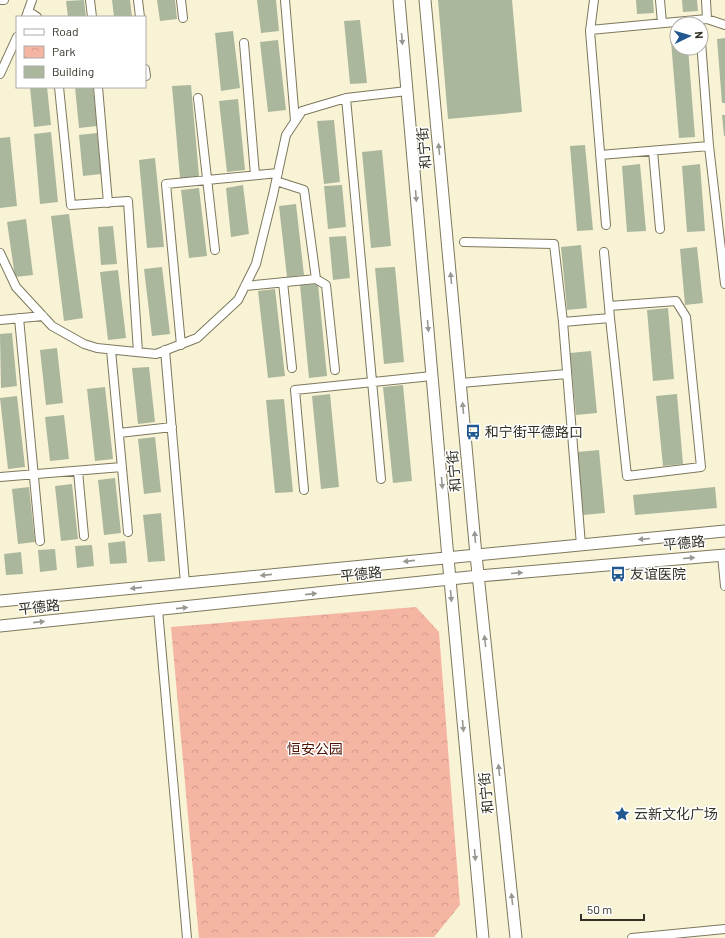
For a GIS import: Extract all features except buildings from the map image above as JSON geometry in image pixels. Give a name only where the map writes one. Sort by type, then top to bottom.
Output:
[{"type":"main road","name":"和宁街","points":[[399,0],[483,938]]},
{"type":"main road","name":"和宁街","points":[[425,0],[478,576],[516,938]]},
{"type":"main road","name":"平德路","points":[[0,601],[725,531]]},
{"type":"main road","name":"平德路","points":[[0,626],[478,576],[724,555]]},
{"type":"street","points":[[27,14],[32,0]]},
{"type":"street","points":[[90,0],[92,16]]},
{"type":"street","points":[[138,0],[140,16]]},
{"type":"street","points":[[181,0],[183,18]]},
{"type":"street","points":[[285,0],[295,121]]},
{"type":"street","points":[[594,0],[590,30],[606,225]]},
{"type":"street","points":[[660,0],[662,23]]},
{"type":"street","points":[[703,16],[706,0]]},
{"type":"street","points":[[709,22],[725,25]]},
{"type":"street","points":[[590,30],[669,23]]},
{"type":"street","points":[[0,74],[16,38]]},
{"type":"street","points":[[244,42],[255,175]]},
{"type":"street","points":[[702,56],[709,146],[725,284]]},
{"type":"street","points":[[59,88],[71,205],[128,201],[138,352]]},
{"type":"street","points":[[98,88],[108,203]]},
{"type":"street","points":[[0,253],[16,287],[52,326],[84,344],[111,350],[156,354],[197,338],[238,300],[256,264],[286,135],[302,111],[346,98],[407,91]]},
{"type":"street","points":[[198,98],[215,250]]},
{"type":"street","points":[[346,98],[381,479]]},
{"type":"street","points":[[600,155],[709,146]]},
{"type":"street","points":[[653,151],[660,229]]},
{"type":"street","points":[[181,344],[166,184],[255,175],[277,177],[304,190],[316,279]]},
{"type":"street","points":[[464,242],[554,244],[567,374],[581,545]]},
{"type":"street","points":[[604,252],[610,318],[627,476],[701,467],[686,317],[676,301],[609,306]]},
{"type":"street","points":[[245,286],[316,279],[326,285],[334,370]]},
{"type":"street","points":[[282,282],[292,368]]},
{"type":"street","points":[[1,318],[43,316]]},
{"type":"street","points":[[18,318],[40,541]]},
{"type":"street","points":[[562,322],[610,318]]},
{"type":"street","points":[[111,350],[128,532]]},
{"type":"street","points":[[165,350],[185,583]]},
{"type":"street","points":[[460,383],[567,374]]},
{"type":"street","points":[[304,490],[296,390],[432,376]]},
{"type":"street","points":[[119,433],[172,428]]},
{"type":"street","points":[[0,477],[122,467]]},
{"type":"street","points":[[78,471],[84,536]]},
{"type":"street","points":[[724,555],[725,586]]},
{"type":"street","points":[[158,610],[188,938]]},
{"type":"street","points":[[632,938],[725,929]]},
{"type":"green space","name":"恒安公园","points":[[416,607],[439,632],[460,905],[434,937],[199,938],[171,627]]},
{"type":"place","name":"和宁街平德路口","points":[[473,432]]},
{"type":"place","name":"友谊医院","points":[[618,574]]},
{"type":"place","name":"云新文化广场","points":[[622,814]]}]
